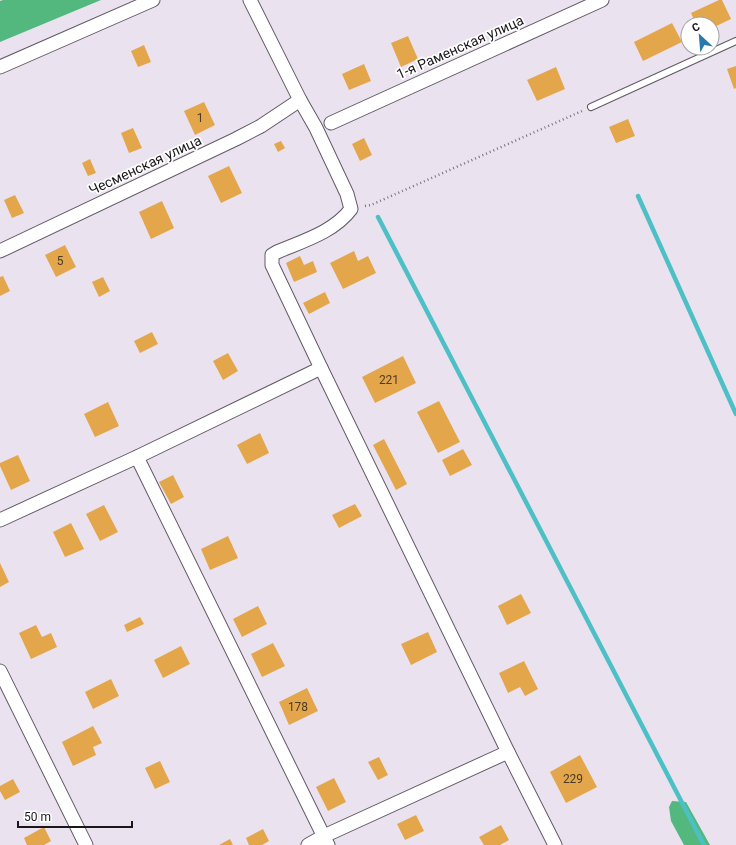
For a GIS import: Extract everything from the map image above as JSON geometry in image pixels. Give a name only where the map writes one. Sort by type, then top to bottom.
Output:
[{"type":"street","points":[[0,67],[153,0]]},
{"type":"street","points":[[250,0],[300,100],[316,128],[347,194],[351,209],[344,218],[319,234],[272,255],[272,265],[508,752],[556,845]]},
{"type":"street","name":"1-я Раменская улица","points":[[331,123],[602,0]]},
{"type":"street","name":"Чесменская улица","points":[[0,251],[236,139],[261,126],[300,100]]},
{"type":"street","points":[[0,520],[137,457],[321,368]]},
{"type":"street","points":[[137,457],[326,841]]},
{"type":"street","points":[[0,671],[86,845]]},
{"type":"street","points":[[308,845],[326,841],[508,752]]},
{"type":"lane","points":[[591,107],[736,41]]},
{"type":"path","points":[[351,209],[371,205],[591,107]]},
{"type":"green space","points":[[101,0],[0,42],[0,1]]},
{"type":"green space","points":[[672,801],[686,802],[710,845],[684,845],[671,821],[669,807]]},
{"type":"building","points":[[722,0],[731,19],[720,24],[720,16],[692,16],[691,13]]},
{"type":"building","points":[[672,23],[680,38],[680,43],[643,61],[634,42]]},
{"type":"building","points":[[408,36],[418,59],[401,67],[391,43]]},
{"type":"building","points":[[144,45],[151,62],[138,67],[131,51]]},
{"type":"building","points":[[364,64],[371,81],[349,90],[342,74]]},
{"type":"building","points":[[736,66],[736,88],[734,89],[727,69]]},
{"type":"building","points":[[556,67],[565,89],[537,101],[527,80]]},
{"type":"building","points":[[204,102],[215,125],[195,135],[184,111]]},
{"type":"building","points":[[628,119],[635,136],[616,143],[609,127]]},
{"type":"building","points":[[133,128],[142,148],[129,153],[121,133]]},
{"type":"building","points":[[364,138],[372,155],[360,161],[352,144]]},
{"type":"building","points":[[281,141],[285,148],[278,152],[274,144]]},
{"type":"building","points":[[90,159],[96,173],[88,176],[82,163]]},
{"type":"building","points":[[229,166],[242,193],[221,203],[208,176]]},
{"type":"building","points":[[15,195],[24,213],[12,218],[4,200]]},
{"type":"building","points":[[162,201],[174,228],[151,239],[139,212]]},
{"type":"building","points":[[65,245],[76,267],[56,277],[45,255]]},
{"type":"building","points":[[354,251],[358,261],[368,256],[376,273],[343,289],[330,263]]},
{"type":"building","points":[[300,256],[304,265],[313,261],[317,272],[294,282],[286,263]]},
{"type":"building","points":[[3,276],[10,291],[0,296],[0,277]]},
{"type":"building","points":[[103,277],[110,291],[99,297],[92,282]]},
{"type":"building","points":[[325,292],[330,303],[309,314],[303,303]]},
{"type":"building","points":[[152,332],[158,344],[140,353],[134,341]]},
{"type":"building","points":[[228,353],[238,371],[223,380],[213,361]]},
{"type":"building","points":[[403,356],[416,383],[375,403],[362,377]]},
{"type":"building","points":[[439,401],[460,442],[438,453],[417,412]]},
{"type":"building","points":[[108,402],[119,426],[95,437],[84,414]]},
{"type":"building","points":[[260,433],[269,453],[247,464],[237,445]]},
{"type":"building","points":[[384,439],[407,484],[396,490],[373,445]]},
{"type":"building","points":[[463,449],[472,465],[450,476],[442,460]]},
{"type":"building","points":[[18,455],[30,481],[11,490],[0,463]]},
{"type":"building","points":[[173,475],[184,497],[171,504],[159,482]]},
{"type":"building","points":[[355,504],[362,516],[339,528],[332,515]]},
{"type":"building","points":[[104,505],[118,532],[100,541],[86,514]]},
{"type":"building","points":[[71,523],[84,549],[65,557],[53,532]]},
{"type":"building","points":[[228,536],[238,558],[210,570],[201,549]]},
{"type":"building","points":[[0,563],[9,582],[0,587]]},
{"type":"building","points":[[521,594],[531,613],[507,625],[498,606]]},
{"type":"building","points":[[258,606],[267,624],[242,637],[233,619]]},
{"type":"building","points":[[140,617],[144,624],[127,632],[124,625]]},
{"type":"building","points":[[36,625],[42,637],[51,633],[57,647],[31,659],[19,633]]},
{"type":"building","points":[[428,632],[437,652],[411,665],[401,644]]},
{"type":"building","points":[[273,643],[285,666],[262,677],[251,654]]},
{"type":"building","points":[[181,646],[190,664],[163,678],[154,660]]},
{"type":"building","points":[[524,661],[538,689],[525,696],[520,687],[508,693],[499,673]]},
{"type":"building","points":[[111,679],[119,696],[93,709],[85,692]]},
{"type":"building","points":[[307,688],[318,711],[289,725],[279,702]]},
{"type":"building","points":[[93,726],[102,743],[93,747],[96,755],[73,766],[62,742]]},
{"type":"building","points":[[580,755],[597,787],[566,803],[550,772]]},
{"type":"building","points":[[379,757],[388,775],[378,780],[368,762]]},
{"type":"building","points":[[160,761],[170,782],[155,789],[145,768]]},
{"type":"building","points":[[334,778],[346,802],[328,811],[316,787]]},
{"type":"building","points":[[13,779],[20,792],[5,800],[0,791],[0,786]]},
{"type":"building","points":[[416,815],[424,831],[405,840],[397,824]]},
{"type":"building","points":[[501,825],[509,840],[500,845],[484,845],[479,837]]},
{"type":"building","points":[[44,827],[51,841],[44,845],[27,845],[24,838]]},
{"type":"building","points":[[263,829],[269,841],[262,845],[249,845],[246,838]]},
{"type":"building","points":[[230,839],[233,845],[219,845]]},
{"type":"waterway","points":[[638,196],[736,414]]},
{"type":"waterway","points":[[378,217],[704,845]]}]
